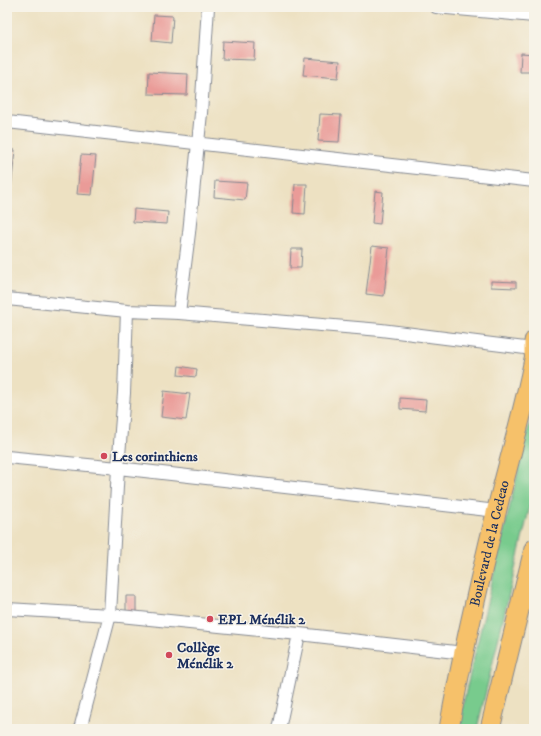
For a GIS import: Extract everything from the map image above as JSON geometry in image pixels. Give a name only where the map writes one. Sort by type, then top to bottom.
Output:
[{"type":"main road","name":"Boulevard de la Cedeao","points":[[449,729],[464,653],[526,395],[534,351]]},
{"type":"main road","points":[[490,729],[534,549]]},
{"type":"street","points":[[178,313],[189,233],[201,113],[208,7]]},
{"type":"street","points":[[436,7],[530,13]]},
{"type":"street","points":[[7,122],[534,181]]},
{"type":"street","points":[[7,299],[127,311],[178,313],[381,330],[534,351]]},
{"type":"street","points":[[80,729],[110,615],[118,468],[124,393],[127,311]]},
{"type":"street","points":[[7,457],[118,468],[497,511]]},
{"type":"street","points":[[7,609],[110,615],[299,634],[464,653]]},
{"type":"street","points":[[279,729],[299,634]]},
{"type":"green space","points":[[534,404],[534,489],[477,729],[457,729]]},
{"type":"building","points":[[154,15],[173,16],[171,43],[152,41]]},
{"type":"building","points":[[223,41],[255,43],[254,60],[222,59]]},
{"type":"building","points":[[521,53],[534,54],[534,72],[520,72]]},
{"type":"building","points":[[305,58],[340,61],[338,78],[303,75]]},
{"type":"building","points":[[149,72],[188,74],[187,95],[148,94]]},
{"type":"building","points":[[320,114],[341,115],[339,142],[318,141]]},
{"type":"building","points":[[7,149],[15,150],[11,189],[7,189]]},
{"type":"building","points":[[81,155],[96,156],[92,195],[77,194]]},
{"type":"building","points":[[215,181],[247,183],[245,200],[214,197]]},
{"type":"building","points":[[295,184],[307,184],[305,214],[293,213]]},
{"type":"building","points":[[375,191],[383,192],[380,224],[372,223]]},
{"type":"building","points":[[134,209],[168,212],[167,224],[133,222]]},
{"type":"building","points":[[372,246],[389,248],[384,296],[366,294]]},
{"type":"building","points":[[291,249],[302,249],[301,268],[290,268]]},
{"type":"building","points":[[491,281],[516,282],[516,288],[491,287]]},
{"type":"building","points":[[179,366],[197,369],[196,377],[178,375]]},
{"type":"building","points":[[164,391],[190,394],[186,420],[161,417]]},
{"type":"building","points":[[400,398],[426,400],[425,411],[400,409]]},
{"type":"building","points":[[126,596],[136,596],[136,615],[126,615]]},
{"type":"place","name":"Les corinthiens","points":[[104,456]]},
{"type":"place","name":"EPL Ménélik 2","points":[[210,619]]},
{"type":"place","name":"Collège Ménélik 2","points":[[169,655]]}]
